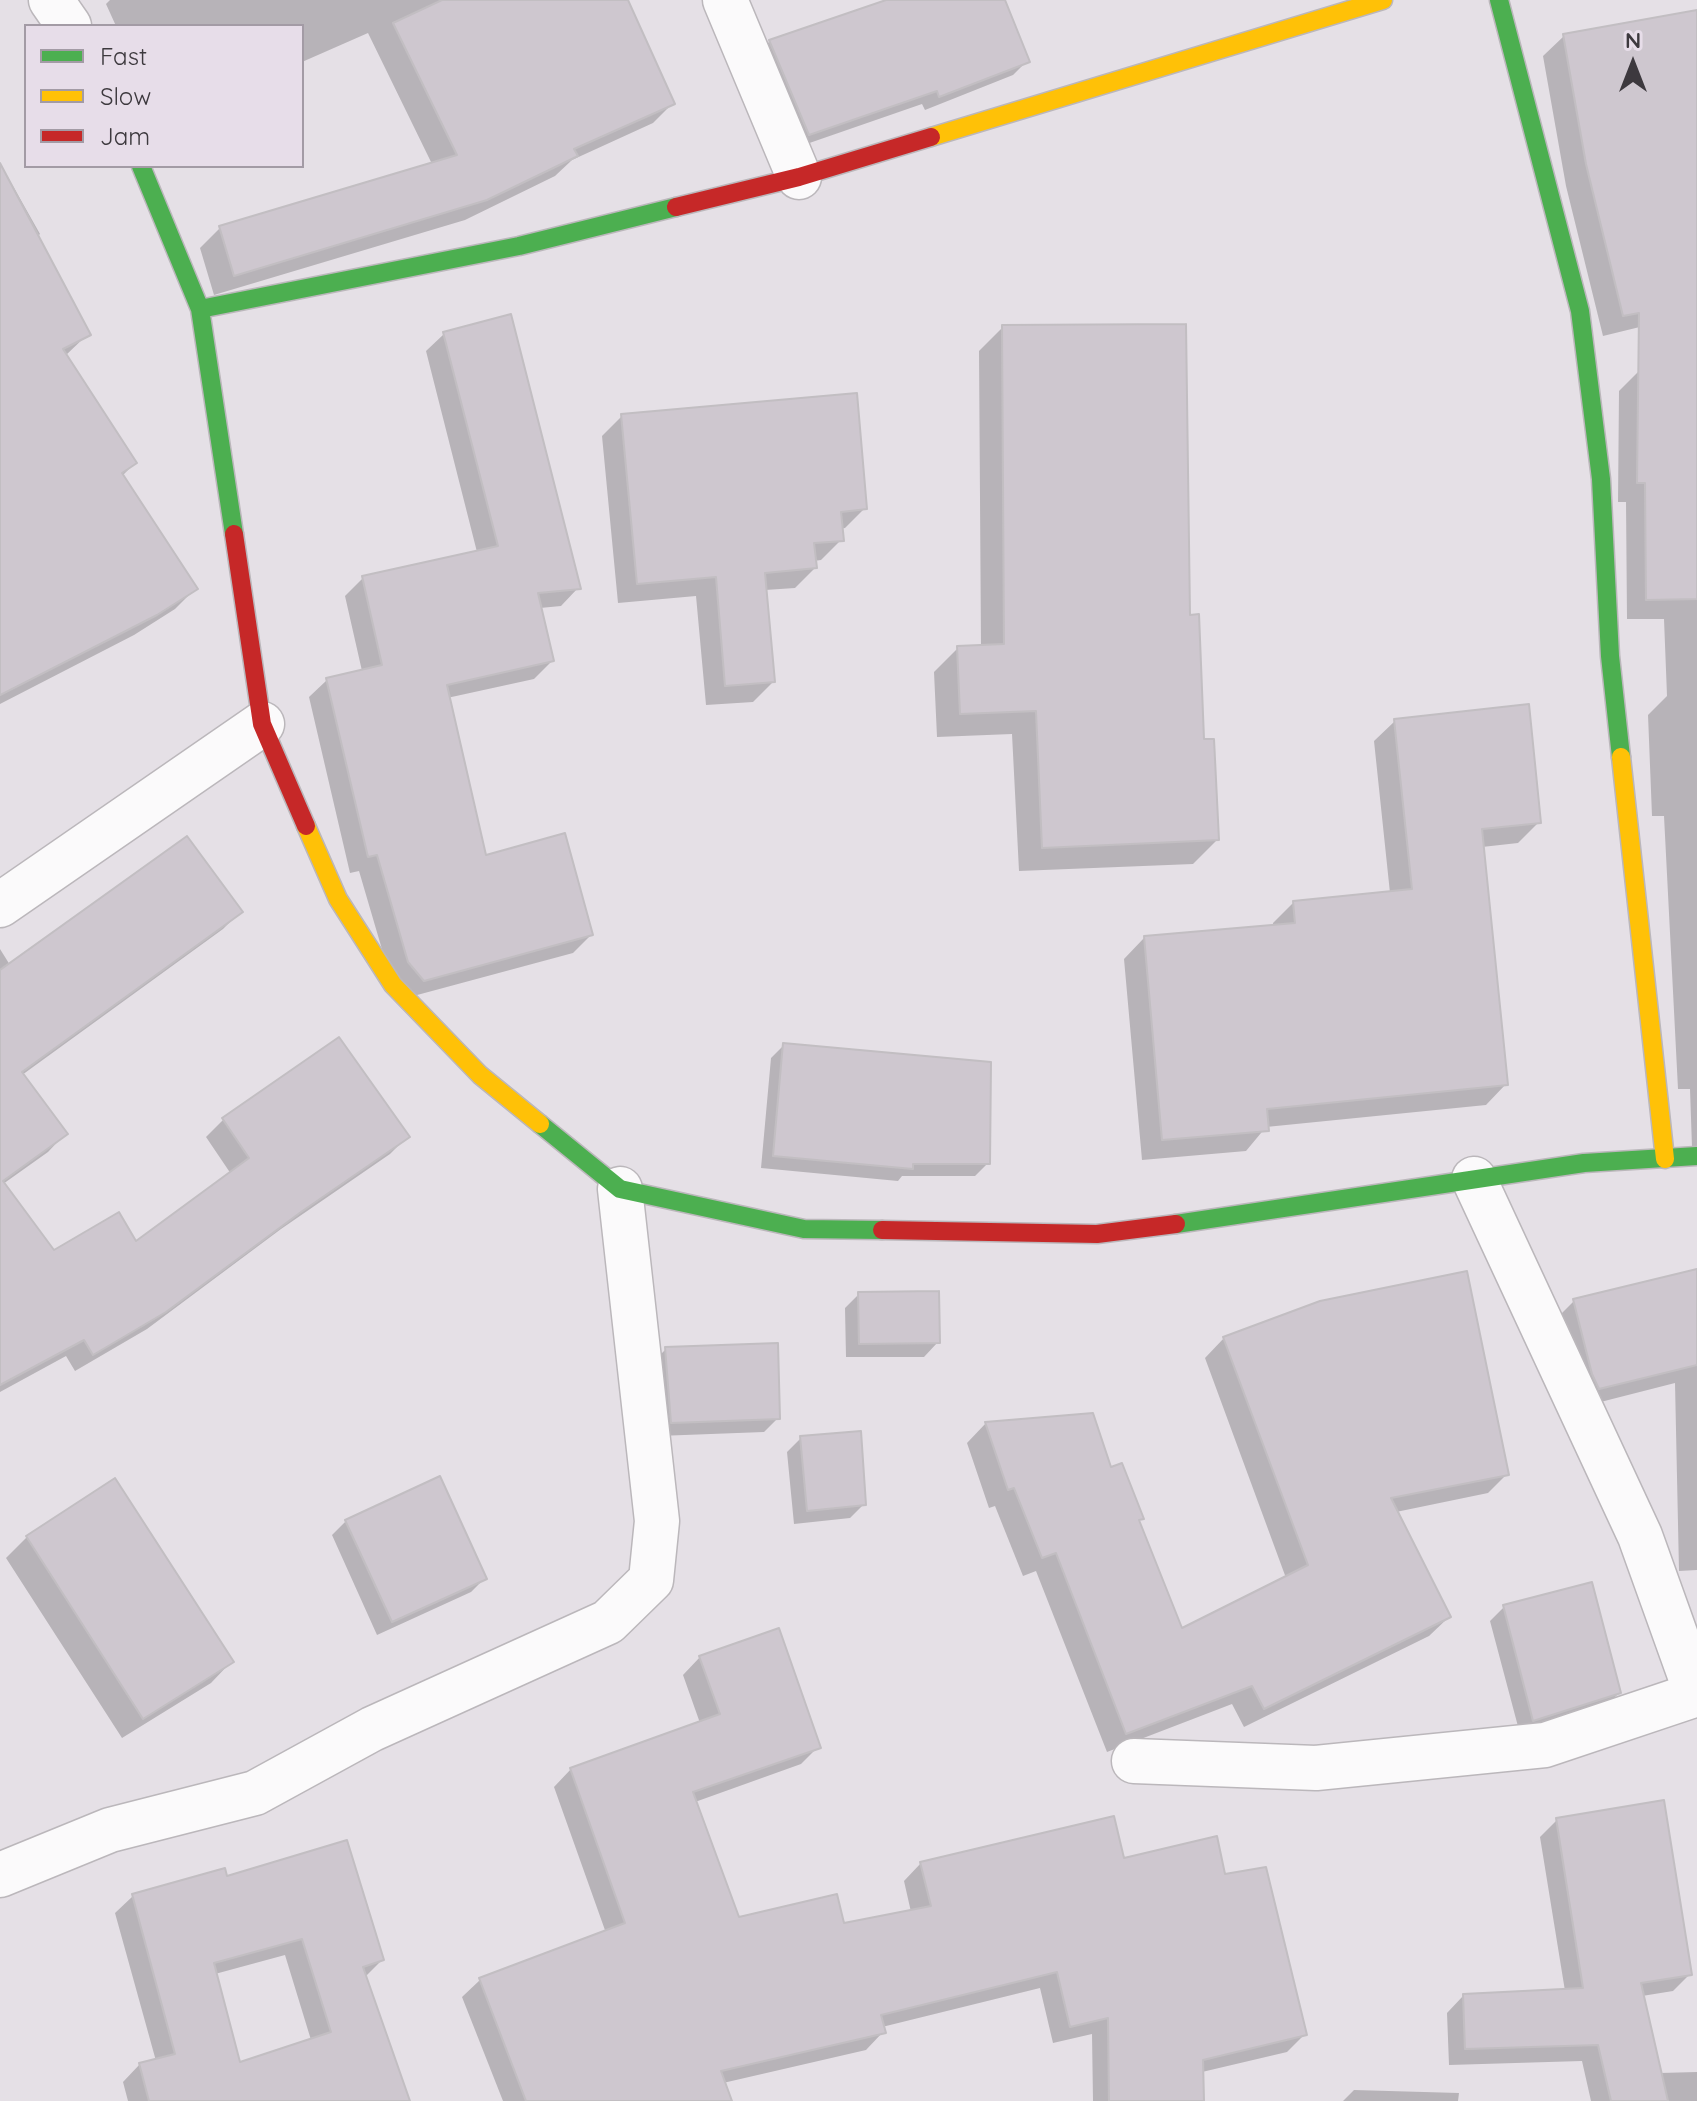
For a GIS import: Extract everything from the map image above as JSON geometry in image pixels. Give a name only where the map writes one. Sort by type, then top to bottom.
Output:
[{"type":"street","points":[[51,0],[68,24]]},
{"type":"street","points":[[725,0],[799,177]]},
{"type":"street","points":[[200,309],[519,246],[799,177],[1334,8],[1383,0]]},
{"type":"street","points":[[1499,0],[1580,311],[1601,479],[1610,656],[1665,1159]]},
{"type":"street","points":[[142,168],[200,309],[262,724],[338,899],[393,985],[480,1075],[620,1189],[804,1229],[1097,1234],[1280,1210],[1584,1163],[1697,1156]]},
{"type":"street","points":[[0,905],[262,724]]},
{"type":"street","points":[[1134,1761],[1316,1768],[1545,1745],[1697,1694],[1640,1536],[1474,1179]]},
{"type":"street","points":[[0,1875],[110,1830],[255,1793],[372,1729],[608,1622],[651,1580],[657,1521],[620,1189]]},
{"type":"building","points":[[442,0],[628,0],[675,104],[574,149],[578,156],[487,200],[234,276],[219,226],[457,155],[393,23]]},
{"type":"building","points":[[886,0],[1005,0],[1030,62],[939,97],[937,91],[809,135],[769,40]]},
{"type":"building","points":[[1697,10],[1697,599],[1646,600],[1645,483],[1637,483],[1639,313],[1623,316],[1586,164],[1563,34]]},
{"type":"building","points":[[0,163],[91,335],[63,349],[137,463],[122,473],[198,589],[157,615],[0,695]]},
{"type":"building","points":[[511,314],[581,589],[538,593],[554,661],[447,685],[486,855],[565,833],[593,935],[424,981],[408,962],[377,855],[368,857],[326,678],[382,665],[362,576],[498,546],[443,332]]},
{"type":"building","points":[[1186,324],[1190,615],[1199,614],[1204,739],[1214,739],[1219,840],[1042,848],[1036,711],[960,714],[957,646],[1004,644],[1002,325]]},
{"type":"building","points":[[857,393],[867,509],[841,512],[844,541],[814,543],[817,568],[765,573],[775,682],[725,686],[716,577],[637,584],[621,414]]},
{"type":"building","points":[[1529,704],[1541,823],[1482,829],[1508,1085],[1267,1109],[1269,1131],[1162,1140],[1144,936],[1295,923],[1293,901],[1412,889],[1394,719]]},
{"type":"building","points":[[187,836],[243,912],[22,1072],[68,1134],[3,1181],[54,1250],[119,1212],[136,1241],[249,1158],[222,1118],[339,1037],[410,1137],[301,1212],[166,1312],[93,1355],[84,1340],[0,1385],[0,970]]},
{"type":"building","points":[[783,1043],[991,1062],[990,1164],[913,1164],[913,1169],[773,1156]]},
{"type":"building","points":[[1697,1269],[1697,1365],[1599,1389],[1592,1374],[1573,1299]]},
{"type":"building","points":[[1467,1271],[1509,1475],[1391,1498],[1451,1617],[1264,1709],[1252,1686],[1126,1734],[1056,1553],[1042,1558],[1014,1488],[1008,1490],[985,1422],[1093,1413],[1111,1467],[1122,1463],[1144,1519],[1139,1520],[1182,1628],[1308,1565],[1223,1337],[1320,1301]]},
{"type":"building","points":[[939,1291],[940,1343],[859,1344],[858,1292]]},
{"type":"building","points":[[778,1343],[780,1419],[671,1423],[665,1347]]},
{"type":"building","points":[[861,1431],[866,1505],[807,1511],[800,1436]]},
{"type":"building","points":[[440,1476],[487,1579],[392,1622],[345,1520]]},
{"type":"building","points":[[115,1478],[234,1662],[143,1719],[26,1536]]},
{"type":"building","points":[[1592,1582],[1621,1693],[1533,1721],[1503,1605]]},
{"type":"building","points":[[779,1628],[821,1748],[693,1792],[739,1917],[837,1894],[844,1923],[931,1906],[920,1862],[1114,1816],[1124,1858],[1217,1836],[1225,1874],[1266,1867],[1307,2035],[1203,2060],[1204,2101],[1109,2101],[1108,2018],[1070,2027],[1057,1972],[881,2015],[886,2033],[721,2071],[732,2101],[526,2101],[479,1978],[625,1923],[570,1768],[720,1714],[699,1656]]},
{"type":"building","points":[[1664,1800],[1692,1975],[1641,1983],[1668,2101],[1611,2101],[1598,2045],[1465,2049],[1463,1994],[1583,1988],[1556,1818]]},
{"type":"building","points":[[347,1840],[384,1960],[363,1967],[410,2101],[149,2101],[139,2063],[175,2054],[132,1894],[225,1868],[227,1876]],"holes":[[[302,1939],[331,2032],[240,2062],[214,1963]]]},
{"type":"traffic: fast","points":[[1499,0],[1580,311],[1601,479],[1610,656],[1621,757]]},
{"type":"traffic: fast","points":[[142,168],[200,309],[234,534]]},
{"type":"traffic: fast","points":[[200,309],[519,246],[676,207]]},
{"type":"traffic: fast","points":[[540,1124],[620,1189],[804,1229],[882,1230]]},
{"type":"traffic: fast","points":[[1176,1224],[1584,1163],[1697,1156]]},
{"type":"traffic: slow","points":[[931,137],[1383,0]]},
{"type":"traffic: slow","points":[[1621,757],[1665,1159]]},
{"type":"traffic: slow","points":[[306,826],[338,899],[393,985],[480,1075],[540,1124]]},
{"type":"traffic: jam","points":[[676,207],[799,177],[931,137]]},
{"type":"traffic: jam","points":[[234,534],[262,724],[306,826]]},
{"type":"traffic: jam","points":[[882,1230],[1097,1234],[1176,1224]]}]
